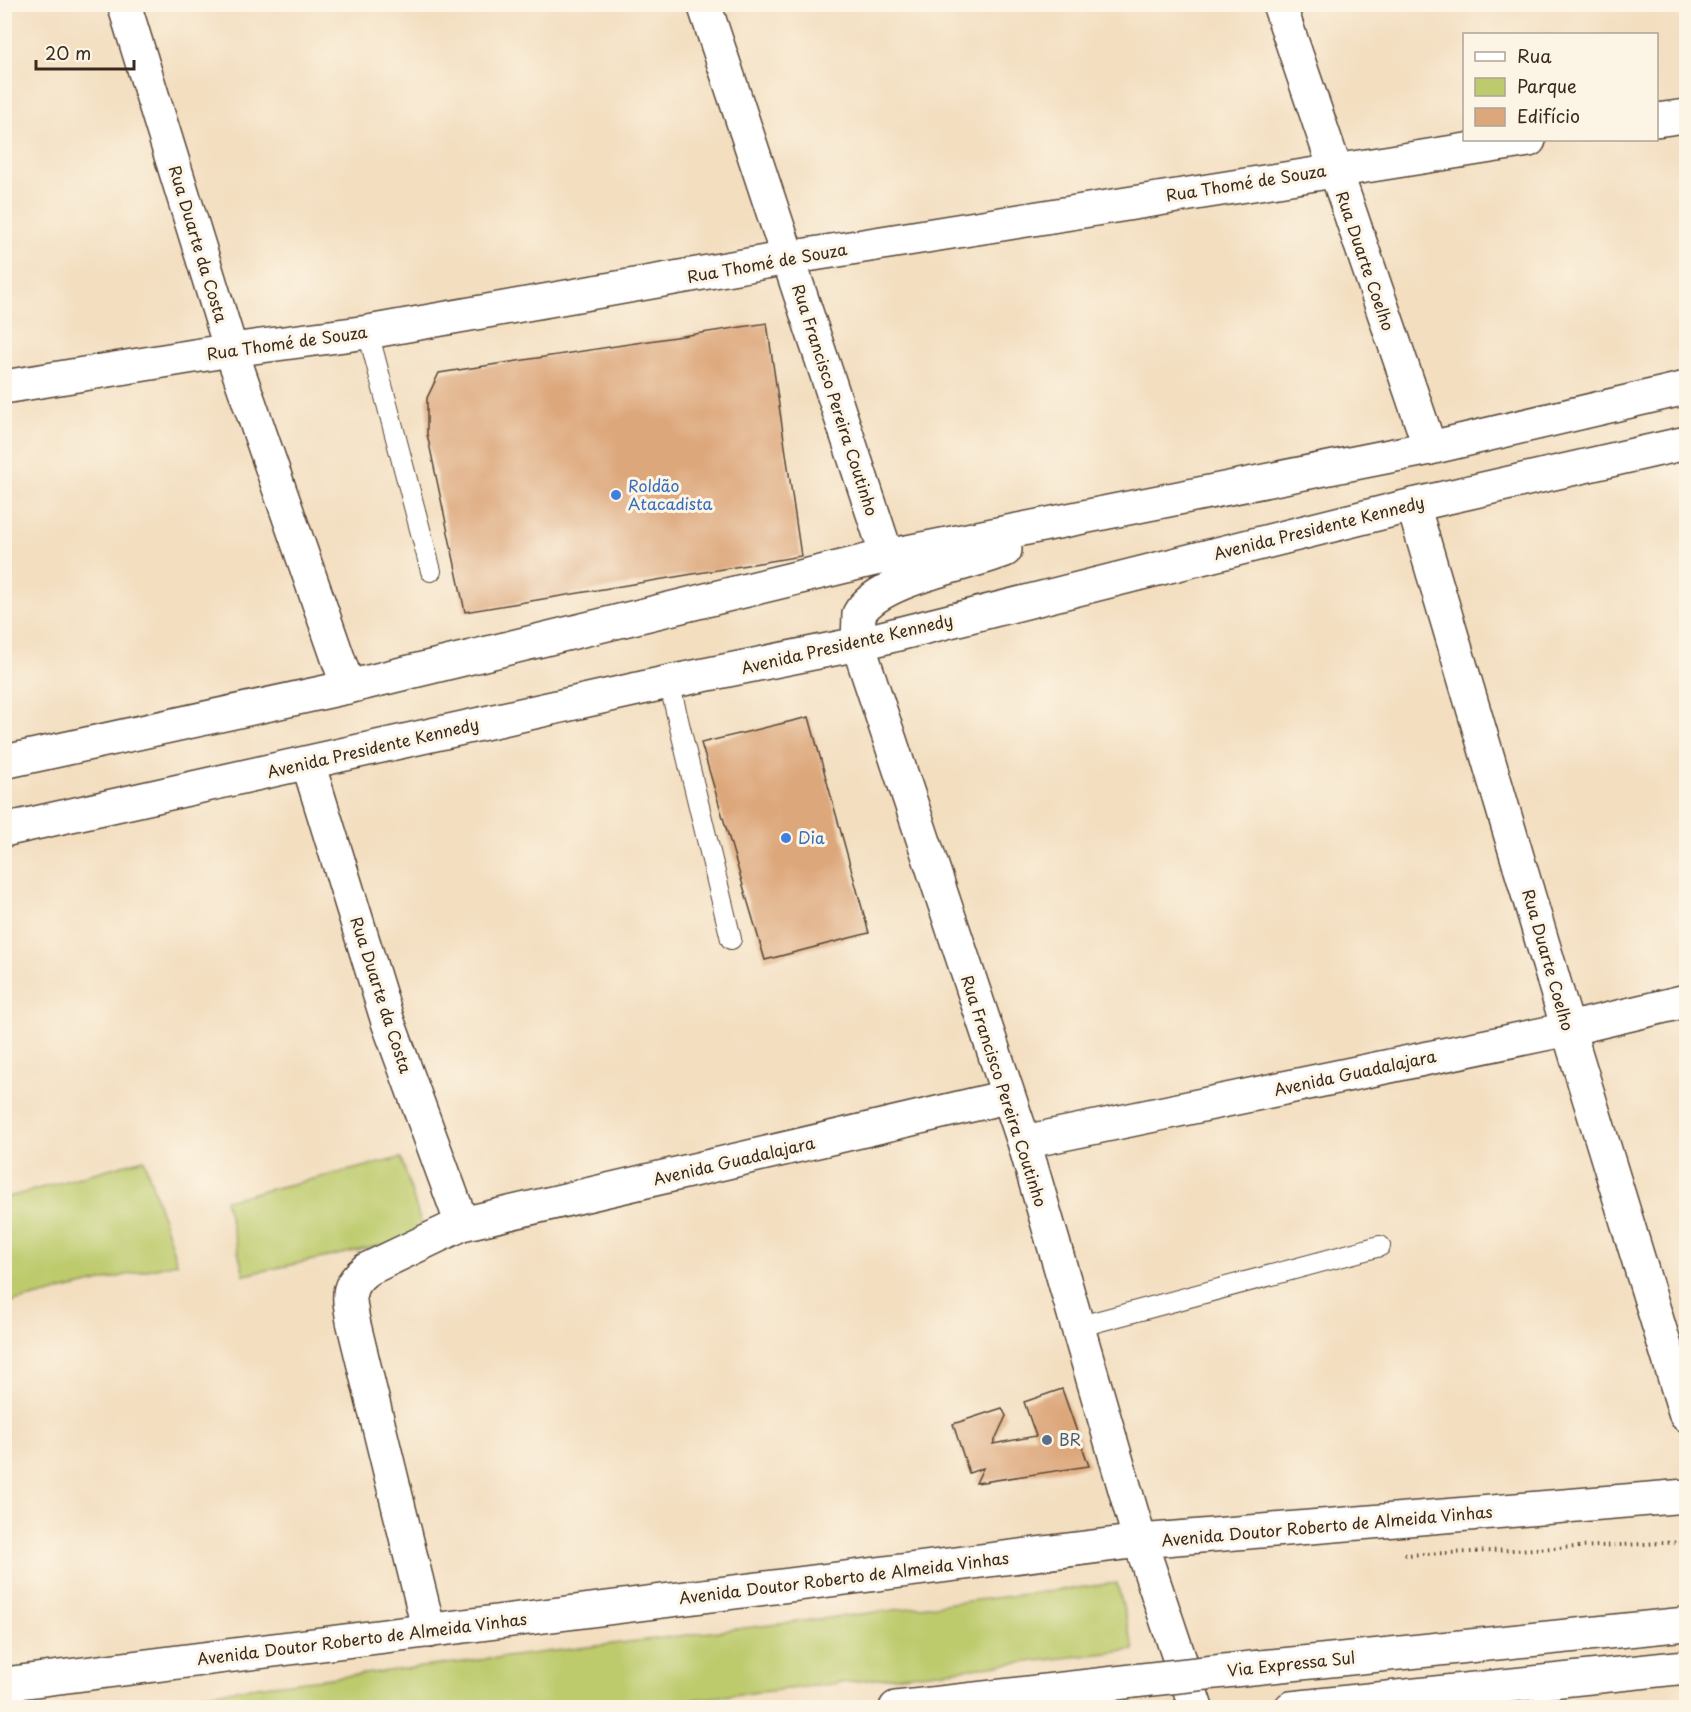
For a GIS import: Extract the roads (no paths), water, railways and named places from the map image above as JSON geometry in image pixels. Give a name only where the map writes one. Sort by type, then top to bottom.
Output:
[{"type":"main road","name":"Rua Duarte da Costa","points":[[124,4],[231,350],[348,687]]},
{"type":"main road","name":"Rua Francisco Pereira Coutinho","points":[[704,4],[887,556]]},
{"type":"main road","name":"Rua Duarte Coelho","points":[[1279,4],[1333,169],[1430,448]]},
{"type":"main road","points":[[1658,120],[1686,116]]},
{"type":"main road","name":"Rua Thomé de Souza","points":[[4,387],[231,350],[368,332],[788,258],[1333,169],[1522,141]]},
{"type":"main road","points":[[4,762],[348,687],[887,556],[1430,448],[1686,388]]},
{"type":"main road","name":"Avenida Presidente Kennedy","points":[[4,830],[669,682],[858,644],[1413,505],[1686,443]]},
{"type":"main road","name":"Rua Duarte Coelho","points":[[1413,505],[1568,1029],[1686,1415]]},
{"type":"main road","points":[[858,644],[859,614],[876,597],[931,572],[970,563],[1026,542],[1047,525]]},
{"type":"main road","name":"Rua Francisco Pereira Coutinho","points":[[858,644],[1006,1097],[1024,1142],[1140,1541],[1196,1707]]},
{"type":"main road","name":"Rua Duarte da Costa","points":[[308,763],[388,1022],[462,1224]]},
{"type":"main road","name":"Avenida Guadalajara","points":[[1024,1142],[1568,1029],[1686,1001]]},
{"type":"main road","name":"Avenida Guadalajara","points":[[429,1631],[349,1296],[352,1281],[366,1270],[462,1224],[1006,1097]]},
{"type":"main road","name":"Avenida Doutor Roberto de Almeida Vinhas","points":[[4,1684],[1140,1541],[1686,1496]]},
{"type":"main road","name":"Via Expressa Sul","points":[[896,1707],[1686,1624]]},
{"type":"main road","points":[[1292,1707],[1686,1667]]},
{"type":"lane","points":[[368,332],[431,571]]},
{"type":"lane","points":[[669,682],[731,939]]},
{"type":"lane","points":[[1077,1327],[1380,1246]]},
{"type":"place","name":"Roldão Atacadista","points":[[616,495]]},
{"type":"place","name":"Dia","points":[[786,838]]},
{"type":"place","name":"BR","points":[[1047,1440]]}]
